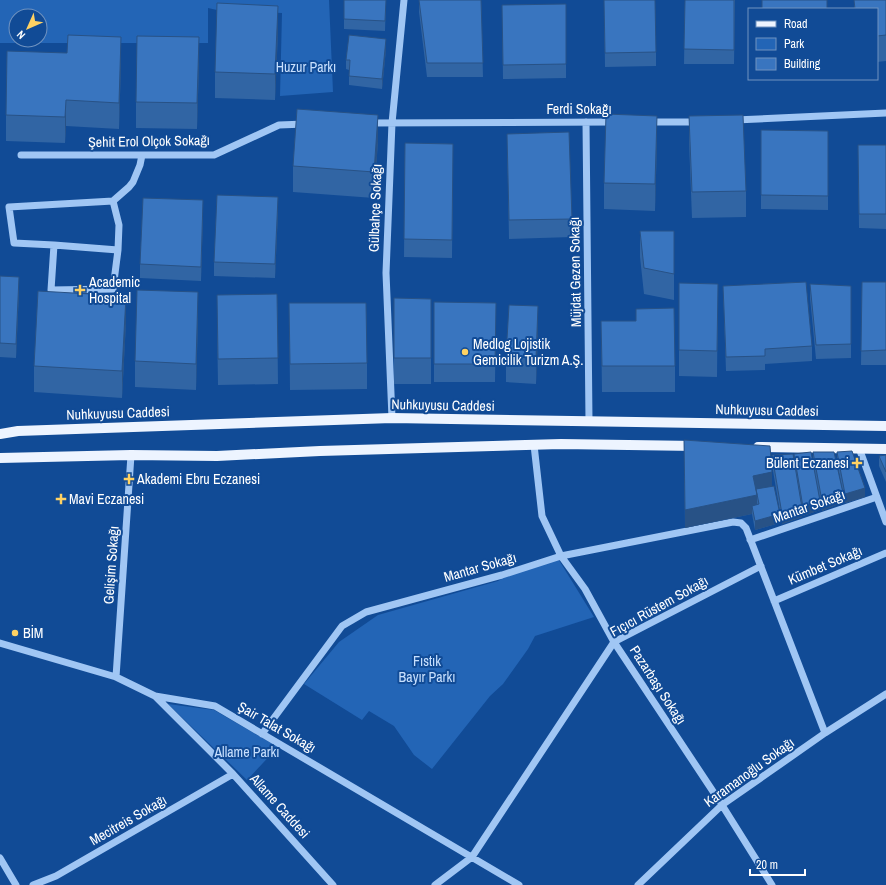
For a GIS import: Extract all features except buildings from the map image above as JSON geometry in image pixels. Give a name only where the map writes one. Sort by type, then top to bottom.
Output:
[{"type":"main road","name":"Nuhkuyusu Caddesi","points":[[0,434],[18,431],[392,418],[886,426]]},
{"type":"main road","points":[[0,458],[131,455],[217,456],[320,451],[534,445],[702,446]]},
{"type":"main road","points":[[749,447],[886,449]]},
{"type":"street","name":"Gülbahçe Sokağı","points":[[392,418],[386,273],[392,123],[404,0]]},
{"type":"street","points":[[725,121],[886,113]]},
{"type":"street","name":"Müjdat Gezen Sokağı","points":[[586,122],[589,421]]},
{"type":"street","name":"Ferdi Sokağı","points":[[392,123],[625,122]]},
{"type":"street","points":[[640,122],[710,122]]},
{"type":"street","points":[[362,123],[392,123]]},
{"type":"street","name":"Şehit Erol Olçok Sokağı","points":[[21,155],[214,155],[279,125],[309,124]]},
{"type":"street","points":[[118,250],[14,243],[9,207],[113,201],[129,188],[133,182],[140,165],[142,155]]},
{"type":"street","points":[[54,245],[51,290],[113,290],[118,250],[119,225],[113,201]]},
{"type":"street","name":"Pazarbaşı Sokağı","points":[[534,445],[542,516],[561,556],[585,589],[614,642],[722,805],[772,885]]},
{"type":"street","points":[[859,448],[886,522]]},
{"type":"street","name":"Gelişim Sokağı","points":[[116,677],[131,455]]},
{"type":"street","name":"Mantar Sokağı","points":[[750,540],[876,497]]},
{"type":"street","name":"Mantar Sokağı","points":[[262,734],[342,626],[366,612],[502,575],[561,556],[733,522],[741,523],[746,528],[761,566]]},
{"type":"street","name":"Kümbet Sokağı","points":[[774,601],[886,553]]},
{"type":"street","points":[[761,566],[825,733]]},
{"type":"street","name":"Fıçıcı Rüstem Sokağı","points":[[435,885],[472,857],[614,642],[761,566]]},
{"type":"street","name":"Şair Talat Sokağı","points":[[0,643],[116,677],[154,696],[215,706],[519,885]]},
{"type":"street","name":"Karamanoğlu Sokağı","points":[[638,885],[722,805],[825,733],[886,694]]},
{"type":"street","name":"Allame Caddesi","points":[[154,696],[233,774],[333,885]]},
{"type":"street","name":"Mecitreis Sokağı","points":[[33,885],[56,876],[233,774]]},
{"type":"street","points":[[0,858],[16,885]]},
{"type":"green space","name":"Huzur Parkı","points":[[0,0],[329,0],[333,92],[280,96],[282,13],[217,10],[208,8],[208,43],[48,43],[48,8],[8,8],[8,43],[0,43]]},
{"type":"green space","name":"Fıstık Bayır Parkı","points":[[557,557],[594,617],[535,636],[528,649],[503,684],[490,696],[432,769],[414,755],[394,726],[369,711],[362,720],[304,684],[339,642],[378,615],[498,581],[519,569]]},
{"type":"green space","name":"Allame Parkı","points":[[168,704],[214,710],[278,747],[247,780]]},
{"type":"place","name":"Academic Hospital","points":[[80,290]]},
{"type":"place","name":"Medlog Lojistik Gemicilik Turizm A.Ş.","points":[[465,352]]},
{"type":"place","name":"Bülent Eczanesi","points":[[857,463]]},
{"type":"place","name":"Akademi Ebru Eczanesi","points":[[129,479]]},
{"type":"place","name":"Mavi Eczanesi","points":[[61,499]]},
{"type":"place","name":"BİM","points":[[15,633]]}]
